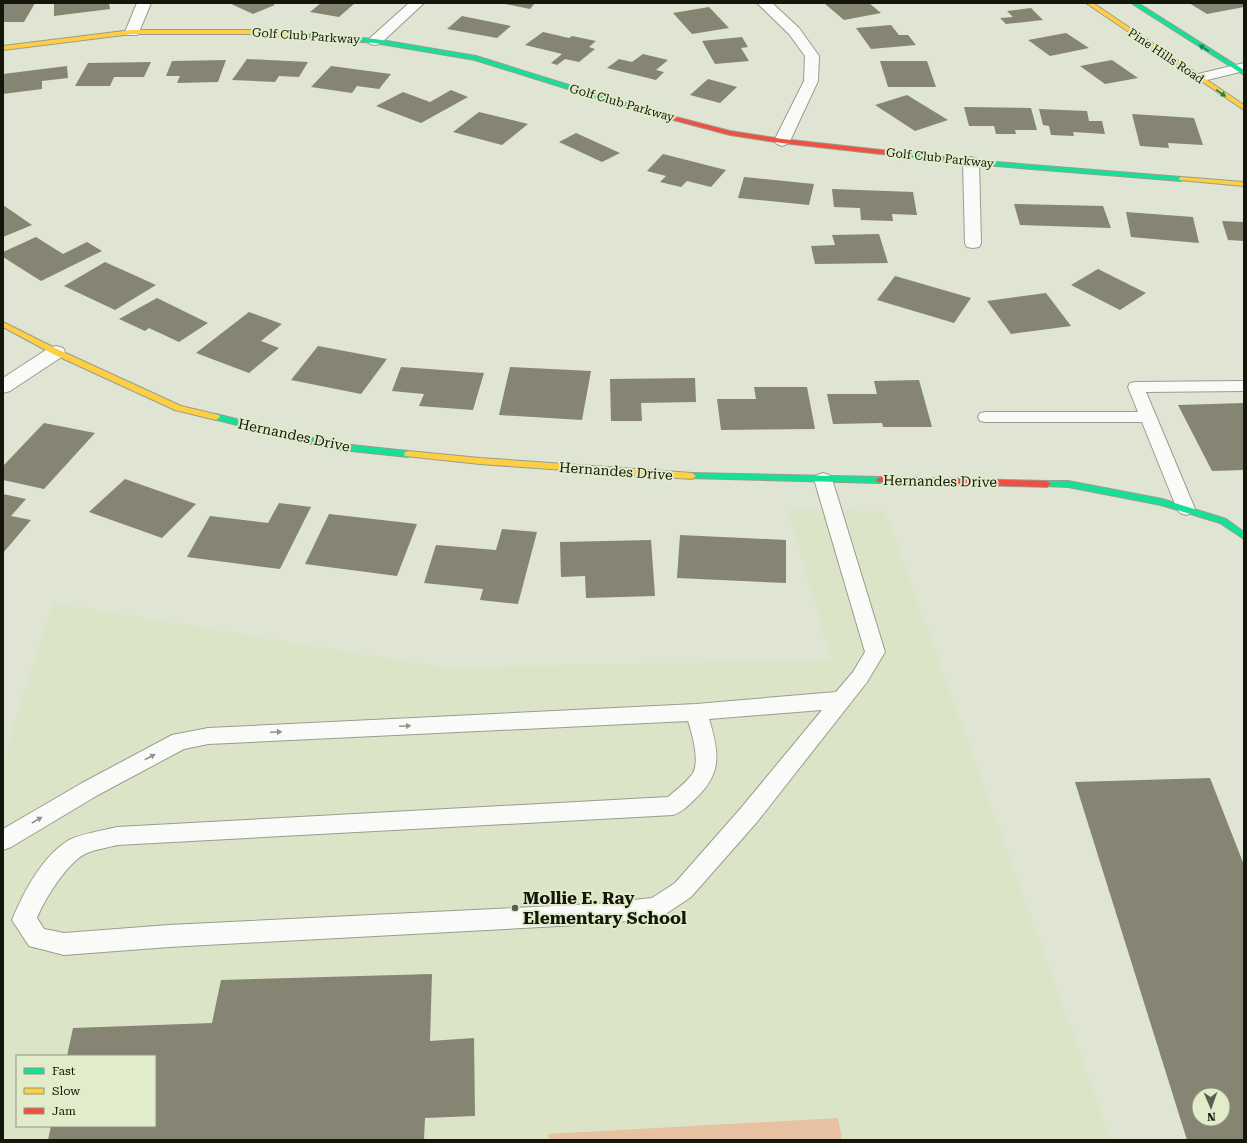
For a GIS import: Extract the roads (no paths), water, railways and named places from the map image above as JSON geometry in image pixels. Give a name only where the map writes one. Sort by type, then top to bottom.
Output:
[{"type":"street","points":[[132,32],[144,3]]},
{"type":"street","points":[[375,41],[417,3]]},
{"type":"street","points":[[764,3],[794,31],[812,56],[811,81],[782,141]]},
{"type":"street","name":"Pine Hills Road","points":[[1089,3],[1244,108]]},
{"type":"street","name":"Pine Hills Road","points":[[1134,3],[1242,70]]},
{"type":"street","name":"Golf Club Parkway","points":[[3,48],[132,32],[250,32],[375,41],[476,58],[624,105],[730,133],[782,141],[971,162],[1244,184]]},
{"type":"street","points":[[1199,78],[1242,70]]},
{"type":"street","points":[[971,162],[973,243]]},
{"type":"street","name":"Hernandes Drive","points":[[3,324],[56,352],[178,408],[332,446],[480,461],[692,476],[1068,484],[1162,502],[1223,521],[1244,536]]},
{"type":"street","points":[[3,387],[56,352]]},
{"type":"lane","points":[[1186,510],[1136,387],[1244,386]]},
{"type":"lane","points":[[986,417],[1148,416]]},
{"type":"lane","points":[[696,712],[704,741],[706,765],[702,777],[673,806],[117,836],[77,848],[54,870],[30,903],[24,920],[37,938],[64,944],[169,936],[596,914],[656,908],[683,890],[749,815],[860,677],[875,652],[823,479]]},
{"type":"lane","points":[[3,840],[90,789],[180,740],[208,736],[696,712],[841,700]]},
{"type":"place","name":"Mollie E. Ray Elementary School","points":[[515,908]]}]
